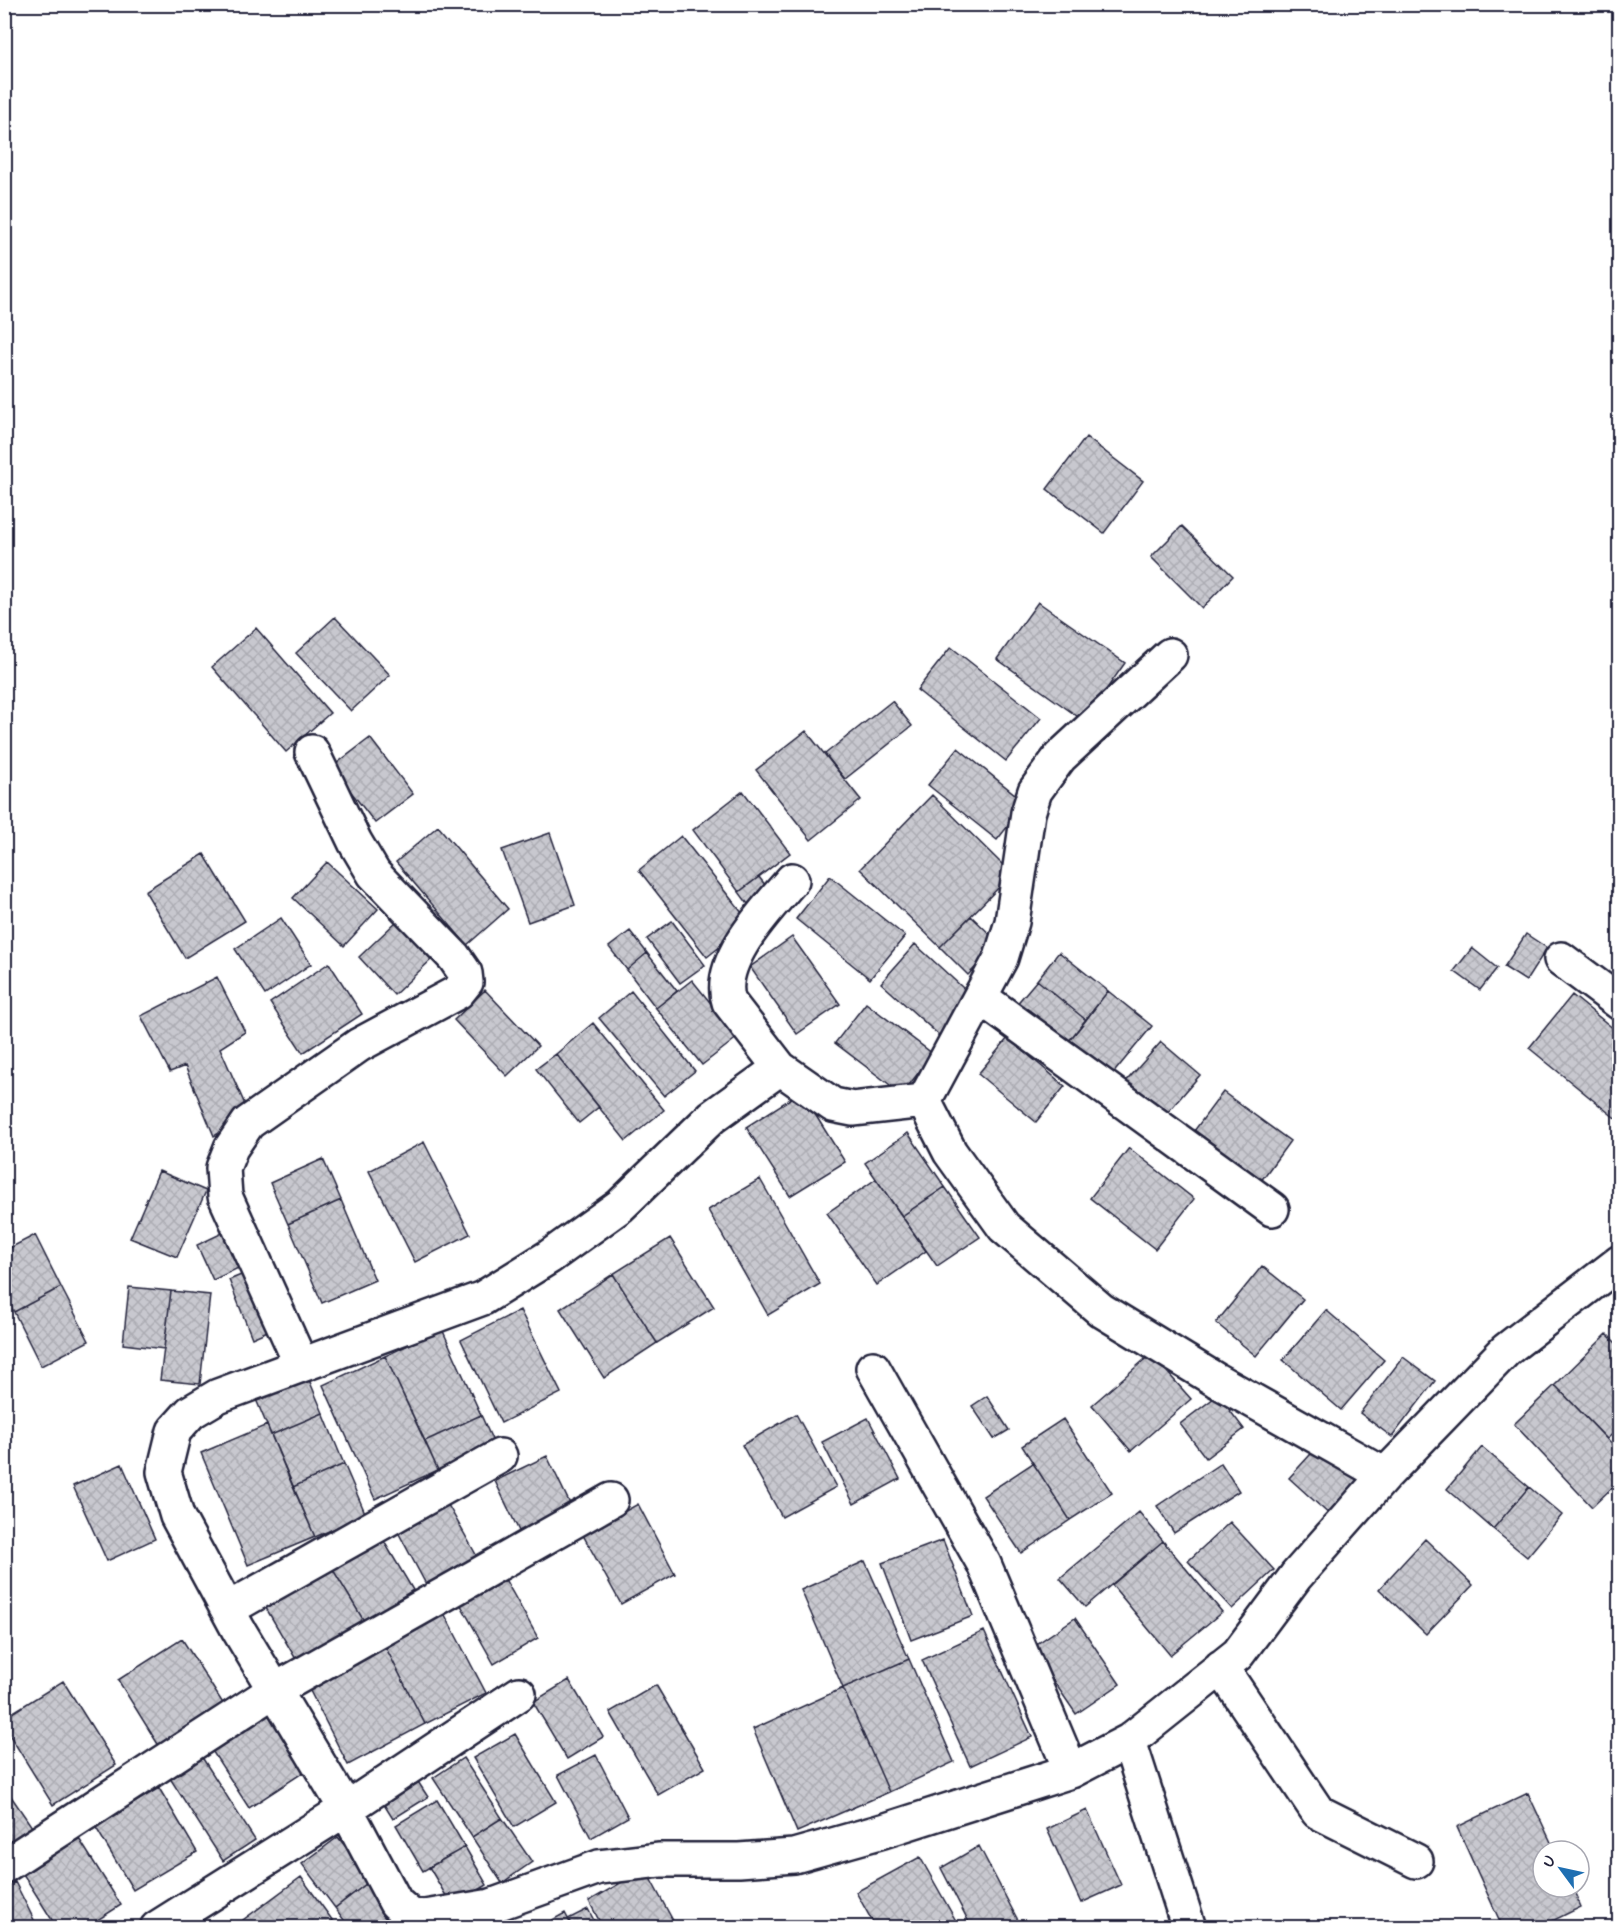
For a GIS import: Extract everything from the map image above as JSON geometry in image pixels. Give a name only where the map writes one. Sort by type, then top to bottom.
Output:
[{"type":"street","points":[[924,1101],[1001,958],[1012,922],[1028,813],[1035,791],[1060,757],[1170,655]]},
{"type":"street","points":[[301,1365],[225,1196],[223,1168],[231,1148],[248,1123],[323,1070],[395,1024],[458,992],[466,982],[465,972],[454,957],[374,874],[355,842],[312,753]]},
{"type":"street","points":[[792,880],[760,917],[736,954],[727,975],[725,992],[729,1002],[780,1068],[833,1105],[854,1109],[924,1101]]},
{"type":"street","points":[[1561,959],[1620,1003]]},
{"type":"street","points":[[980,997],[1272,1209]]},
{"type":"street","points":[[780,1068],[712,1117],[620,1206],[549,1257],[483,1298],[218,1396],[191,1412],[174,1431],[164,1472],[177,1516],[228,1610],[346,1809],[396,1903],[410,1915],[434,1921],[491,1906],[599,1867],[660,1860],[794,1857],[1071,1772],[1129,1741],[1238,1654],[1296,1576],[1385,1475],[1506,1350],[1620,1262]]},
{"type":"street","points":[[924,1101],[950,1152],[1004,1227],[1101,1310],[1216,1380],[1385,1475]]},
{"type":"street","points":[[873,1368],[984,1564],[1071,1772]]},
{"type":"street","points":[[228,1610],[500,1456]]},
{"type":"street","points":[[4,1866],[275,1690],[611,1500]]},
{"type":"street","points":[[1221,1667],[1318,1812],[1416,1861]]},
{"type":"street","points":[[157,1928],[346,1809],[519,1694]]},
{"type":"street","points":[[1129,1741],[1189,1928]]},
{"type":"building","points":[[1086,437],[1143,481],[1104,533],[1047,489]]},
{"type":"building","points":[[1182,526],[1233,576],[1202,608],[1151,557]]},
{"type":"building","points":[[1038,602],[1125,663],[1084,721],[997,659]]},
{"type":"building","points":[[335,617],[390,675],[351,711],[296,653]]},
{"type":"building","points":[[256,628],[330,713],[286,752],[212,667]]},
{"type":"building","points":[[951,647],[1041,718],[1006,761],[917,690]]},
{"type":"building","points":[[892,701],[912,726],[845,779],[825,754]]},
{"type":"building","points":[[806,731],[861,800],[811,840],[756,770]]},
{"type":"building","points":[[370,738],[413,794],[375,823],[332,767]]},
{"type":"building","points":[[958,748],[1026,803],[997,840],[928,785]]},
{"type":"building","points":[[743,791],[790,853],[739,892],[693,830]]},
{"type":"building","points":[[932,795],[1012,874],[940,947],[860,869]]},
{"type":"building","points":[[438,826],[508,909],[467,945],[396,862]]},
{"type":"building","points":[[550,833],[575,905],[528,922],[502,850]]},
{"type":"building","points":[[681,836],[750,923],[707,957],[639,870]]},
{"type":"building","points":[[204,854],[245,921],[185,958],[145,891]]},
{"type":"building","points":[[327,862],[378,909],[344,946],[293,898]]},
{"type":"building","points":[[830,876],[905,936],[870,979],[796,919]]},
{"type":"building","points":[[759,877],[773,895],[753,911],[739,892]]},
{"type":"building","points":[[971,916],[999,943],[968,975],[940,947]]},
{"type":"building","points":[[281,918],[311,964],[265,995],[235,949]]},
{"type":"building","points":[[398,920],[433,958],[394,995],[359,957]]},
{"type":"building","points":[[672,921],[705,965],[680,983],[647,939]]},
{"type":"building","points":[[630,931],[647,953],[627,970],[609,947]]},
{"type":"building","points":[[1526,934],[1547,948],[1526,981],[1504,967]]},
{"type":"building","points":[[792,937],[840,1004],[797,1034],[750,967]]},
{"type":"building","points":[[915,944],[974,998],[940,1036],[881,983]]},
{"type":"building","points":[[1472,948],[1497,968],[1480,990],[1454,971]]},
{"type":"building","points":[[1059,952],[1108,991],[1086,1020],[1037,980]]},
{"type":"building","points":[[647,953],[677,991],[656,1008],[627,970]]},
{"type":"building","points":[[329,963],[362,1014],[303,1053],[270,1003]]},
{"type":"building","points":[[217,977],[245,1032],[220,1048],[250,1116],[214,1136],[185,1066],[170,1072],[141,1016]]},
{"type":"building","points":[[692,980],[738,1037],[702,1065],[656,1008]]},
{"type":"building","points":[[1037,980],[1086,1020],[1065,1046],[1015,1006]]},
{"type":"building","points":[[485,990],[538,1046],[507,1076],[454,1020]]},
{"type":"building","points":[[631,991],[695,1071],[664,1096],[599,1018]]},
{"type":"building","points":[[1108,991],[1152,1026],[1107,1081],[1065,1046]]},
{"type":"building","points":[[1572,995],[1620,1034],[1620,1122],[1529,1048]]},
{"type":"building","points":[[866,1003],[933,1054],[902,1094],[835,1043]]},
{"type":"building","points":[[593,1023],[664,1110],[626,1141],[556,1054]]},
{"type":"building","points":[[1008,1038],[1065,1086],[1036,1122],[978,1074]]},
{"type":"building","points":[[1161,1042],[1200,1075],[1162,1119],[1122,1086]]},
{"type":"building","points":[[556,1054],[599,1107],[579,1123],[536,1069]]},
{"type":"building","points":[[801,1092],[845,1162],[790,1196],[746,1127]]},
{"type":"building","points":[[1223,1092],[1290,1141],[1258,1185],[1191,1135]]},
{"type":"building","points":[[908,1133],[945,1187],[902,1216],[865,1163]]},
{"type":"building","points":[[424,1142],[470,1234],[415,1262],[369,1171]]},
{"type":"building","points":[[1129,1148],[1194,1199],[1155,1249],[1090,1198]]},
{"type":"building","points":[[323,1159],[341,1200],[288,1224],[270,1183]]},
{"type":"building","points":[[159,1171],[206,1191],[177,1257],[130,1238]]},
{"type":"building","points":[[760,1179],[820,1284],[768,1315],[708,1210]]},
{"type":"building","points":[[876,1179],[926,1251],[877,1285],[827,1213]]},
{"type":"building","points":[[945,1187],[980,1237],[937,1266],[902,1216]]},
{"type":"building","points":[[341,1200],[375,1280],[322,1303],[288,1224]]},
{"type":"building","points":[[233,1228],[249,1263],[213,1280],[197,1245]]},
{"type":"building","points":[[35,1235],[61,1287],[14,1312],[4,1294],[4,1251]]},
{"type":"building","points":[[670,1238],[714,1307],[657,1343],[613,1274]]},
{"type":"building","points":[[1262,1266],[1303,1299],[1256,1356],[1216,1323]]},
{"type":"building","points":[[256,1269],[279,1326],[252,1338],[229,1280]]},
{"type":"building","points":[[613,1274],[657,1343],[604,1378],[560,1309]]},
{"type":"building","points":[[61,1287],[89,1341],[41,1366],[14,1312]]},
{"type":"building","points":[[129,1287],[171,1291],[164,1349],[123,1344]]},
{"type":"building","points":[[171,1291],[210,1295],[200,1384],[160,1380]]},
{"type":"building","points":[[520,1310],[561,1393],[501,1423],[461,1340]]},
{"type":"building","points":[[1326,1310],[1384,1360],[1341,1410],[1283,1360]]},
{"type":"building","points":[[442,1329],[481,1415],[425,1441],[385,1356]]},
{"type":"building","points":[[1607,1334],[1620,1347],[1620,1427],[1607,1439],[1555,1385]]},
{"type":"building","points":[[1151,1354],[1191,1399],[1131,1451],[1092,1405]]},
{"type":"building","points":[[385,1356],[438,1470],[375,1499],[323,1385]]},
{"type":"building","points":[[1403,1357],[1435,1381],[1392,1437],[1360,1413]]},
{"type":"building","points":[[307,1375],[323,1413],[271,1435],[255,1397]]},
{"type":"building","points":[[1555,1385],[1620,1453],[1620,1480],[1592,1507],[1514,1424]]},
{"type":"building","points":[[1218,1395],[1244,1429],[1206,1458],[1180,1424]]},
{"type":"building","points":[[987,1396],[1009,1430],[994,1439],[972,1406]]},
{"type":"building","points":[[323,1413],[344,1464],[293,1487],[271,1435]]},
{"type":"building","points":[[796,1414],[836,1487],[782,1517],[742,1445]]},
{"type":"building","points":[[481,1415],[494,1444],[438,1470],[425,1441]]},
{"type":"building","points":[[868,1418],[900,1479],[854,1504],[822,1442]]},
{"type":"building","points":[[1063,1419],[1112,1493],[1070,1520],[1022,1446]]},
{"type":"building","points":[[267,1425],[315,1537],[248,1565],[201,1453]]},
{"type":"building","points":[[1320,1444],[1362,1484],[1332,1517],[1289,1478]]},
{"type":"building","points":[[1482,1447],[1529,1487],[1493,1529],[1447,1489]]},
{"type":"building","points":[[547,1456],[571,1506],[519,1531],[495,1481]]},
{"type":"building","points":[[1033,1463],[1070,1520],[1021,1553],[983,1496]]},
{"type":"building","points":[[1221,1463],[1239,1491],[1174,1533],[1157,1506]]},
{"type":"building","points":[[122,1464],[155,1539],[107,1561],[73,1486]]},
{"type":"building","points":[[344,1464],[366,1515],[315,1537],[293,1487]]},
{"type":"building","points":[[1529,1487],[1562,1515],[1527,1557],[1493,1529]]},
{"type":"building","points":[[447,1503],[479,1560],[428,1588],[397,1530]]},
{"type":"building","points":[[638,1504],[675,1574],[621,1604],[583,1535]]},
{"type":"building","points":[[1139,1512],[1163,1541],[1085,1607],[1060,1578]]},
{"type":"building","points":[[1230,1522],[1274,1570],[1232,1609],[1188,1561]]},
{"type":"building","points":[[379,1533],[413,1590],[364,1621],[329,1563]]},
{"type":"building","points":[[1425,1539],[1473,1585],[1426,1634],[1379,1589]]},
{"type":"building","points":[[943,1540],[973,1616],[911,1640],[882,1563]]},
{"type":"building","points":[[1163,1541],[1222,1612],[1170,1655],[1112,1585]]},
{"type":"building","points":[[865,1561],[909,1659],[843,1688],[801,1590]]},
{"type":"building","points":[[329,1563],[364,1621],[297,1661],[263,1603]]},
{"type":"building","points":[[501,1572],[538,1638],[494,1664],[457,1598]]},
{"type":"building","points":[[444,1613],[486,1693],[425,1724],[384,1644]]},
{"type":"building","points":[[1075,1618],[1120,1684],[1076,1714],[1031,1648]]},
{"type":"building","points":[[984,1631],[1032,1737],[970,1766],[922,1660]]},
{"type":"building","points":[[182,1639],[224,1705],[159,1746],[118,1680]]},
{"type":"building","points":[[384,1644],[425,1724],[348,1765],[307,1685]]},
{"type":"building","points":[[909,1659],[954,1762],[889,1792],[843,1688]]},
{"type":"building","points":[[569,1680],[603,1737],[567,1759],[533,1702]]},
{"type":"building","points":[[63,1681],[116,1765],[53,1805],[4,1726],[4,1718]]},
{"type":"building","points":[[656,1685],[705,1768],[658,1795],[610,1712]]},
{"type":"building","points":[[843,1688],[889,1792],[797,1832],[753,1729]]},
{"type":"building","points":[[270,1706],[310,1768],[249,1808],[209,1746]]},
{"type":"building","points":[[515,1734],[556,1802],[514,1827],[473,1758]]},
{"type":"building","points":[[198,1751],[255,1840],[223,1861],[166,1772]]},
{"type":"building","points":[[596,1755],[628,1817],[591,1838],[558,1775]]},
{"type":"building","points":[[463,1758],[502,1818],[472,1837],[433,1778]]},
{"type":"building","points":[[413,1774],[428,1797],[393,1819],[378,1795]]},
{"type":"building","points":[[4,1786],[32,1827],[4,1845]]},
{"type":"building","points":[[159,1788],[197,1852],[133,1890],[95,1826]]},
{"type":"building","points":[[1528,1793],[1549,1839],[1531,1839],[1531,1899],[1577,1899],[1581,1907],[1538,1928],[1503,1928],[1457,1827]]},
{"type":"building","points":[[437,1800],[465,1847],[423,1871],[396,1825]]},
{"type":"building","points":[[1087,1810],[1121,1885],[1081,1903],[1047,1829]]},
{"type":"building","points":[[502,1818],[532,1862],[502,1883],[472,1837]]},
{"type":"building","points":[[76,1834],[121,1905],[85,1928],[57,1928],[20,1869]]},
{"type":"building","points":[[338,1837],[371,1880],[335,1908],[302,1864]]},
{"type":"building","points":[[979,1846],[1022,1928],[972,1928],[941,1868]]},
{"type":"building","points":[[465,1847],[487,1885],[452,1906],[429,1867]]},
{"type":"building","points":[[920,1857],[960,1928],[876,1928],[856,1892]]},
{"type":"building","points":[[645,1869],[677,1928],[603,1928],[589,1901]]},
{"type":"building","points":[[301,1877],[338,1928],[248,1928],[243,1920]]},
{"type":"building","points":[[371,1880],[407,1928],[350,1928],[335,1908]]},
{"type":"building","points":[[15,1882],[35,1922],[24,1928],[5,1928],[4,1887]]},
{"type":"building","points":[[588,1909],[598,1928],[573,1928],[568,1919]]},
{"type":"building","points":[[565,1913],[573,1928],[538,1928]]}]
